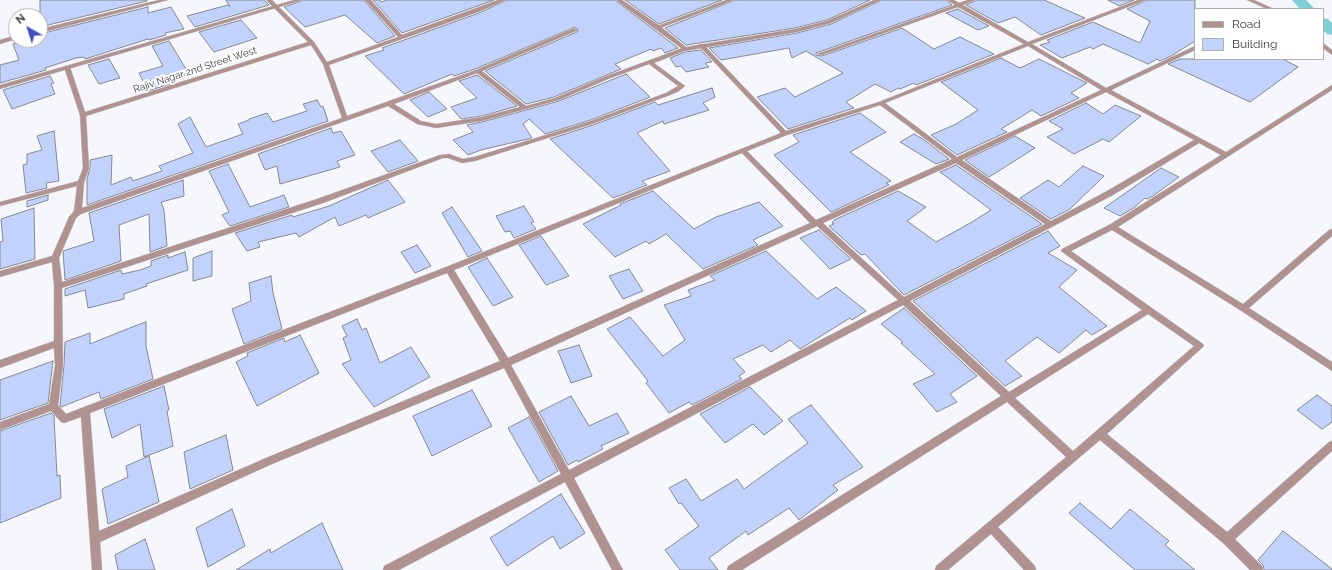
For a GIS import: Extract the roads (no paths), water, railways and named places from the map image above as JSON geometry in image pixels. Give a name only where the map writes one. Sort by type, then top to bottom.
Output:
[{"type":"street","points":[[48,29],[165,0]]},
{"type":"street","points":[[269,0],[312,43],[326,64],[345,119]]},
{"type":"street","points":[[0,87],[67,66],[300,0]]},
{"type":"street","points":[[368,0],[402,38]]},
{"type":"street","points":[[326,64],[402,38],[503,0]]},
{"type":"street","points":[[619,0],[685,49]]},
{"type":"street","points":[[658,28],[731,0]]},
{"type":"street","points":[[389,104],[418,123],[436,126],[482,119],[557,99],[606,78],[685,49],[702,45],[795,31],[829,22],[878,0]]},
{"type":"street","points":[[950,0],[1106,90],[1227,154]]},
{"type":"street","points":[[820,54],[973,0]]},
{"type":"street","points":[[574,30],[478,71],[389,104],[78,212],[73,217],[55,258],[58,286],[59,343],[53,406],[64,419],[449,268],[743,150],[785,134],[881,103],[1143,0]]},
{"type":"street","points":[[1250,0],[1268,8]]},
{"type":"street","name":"Rajiv Nagar 2nd Street West","points":[[83,115],[312,43]]},
{"type":"street","points":[[702,45],[785,134]]},
{"type":"street","points":[[1324,46],[1332,53]]},
{"type":"street","points":[[94,539],[269,461],[506,363],[957,160],[1194,48]]},
{"type":"street","points":[[58,286],[320,201],[442,156],[449,156],[462,161],[590,123],[668,94],[682,86],[649,62]]},
{"type":"street","points":[[67,66],[83,115],[86,168],[81,183],[78,212]]},
{"type":"street","points":[[478,71],[525,108]]},
{"type":"street","points":[[940,570],[1073,458],[1200,346],[1065,251],[1112,227],[1332,87]]},
{"type":"street","points":[[881,103],[957,160],[1050,224]]},
{"type":"street","points":[[388,570],[1110,193],[1199,140]]},
{"type":"street","points":[[743,150],[816,223],[1073,458]]},
{"type":"street","points":[[0,204],[81,183]]},
{"type":"street","points":[[1112,227],[1243,308],[1332,367]]},
{"type":"street","points":[[1243,308],[1332,232]]},
{"type":"street","points":[[0,274],[55,258]]},
{"type":"street","points":[[449,268],[506,363],[618,570]]},
{"type":"street","points":[[732,570],[1148,310]]},
{"type":"street","points":[[0,364],[59,343]]},
{"type":"street","points":[[0,426],[53,406]]},
{"type":"street","points":[[85,411],[97,570]]},
{"type":"street","points":[[1100,434],[1227,539],[1258,570]]},
{"type":"street","points":[[1227,539],[1332,445]]},
{"type":"street","points":[[991,527],[1031,570]]},
{"type":"waterway","points":[[1298,0],[1307,8]]},
{"type":"waterway","points":[[1324,23],[1332,31]]}]
